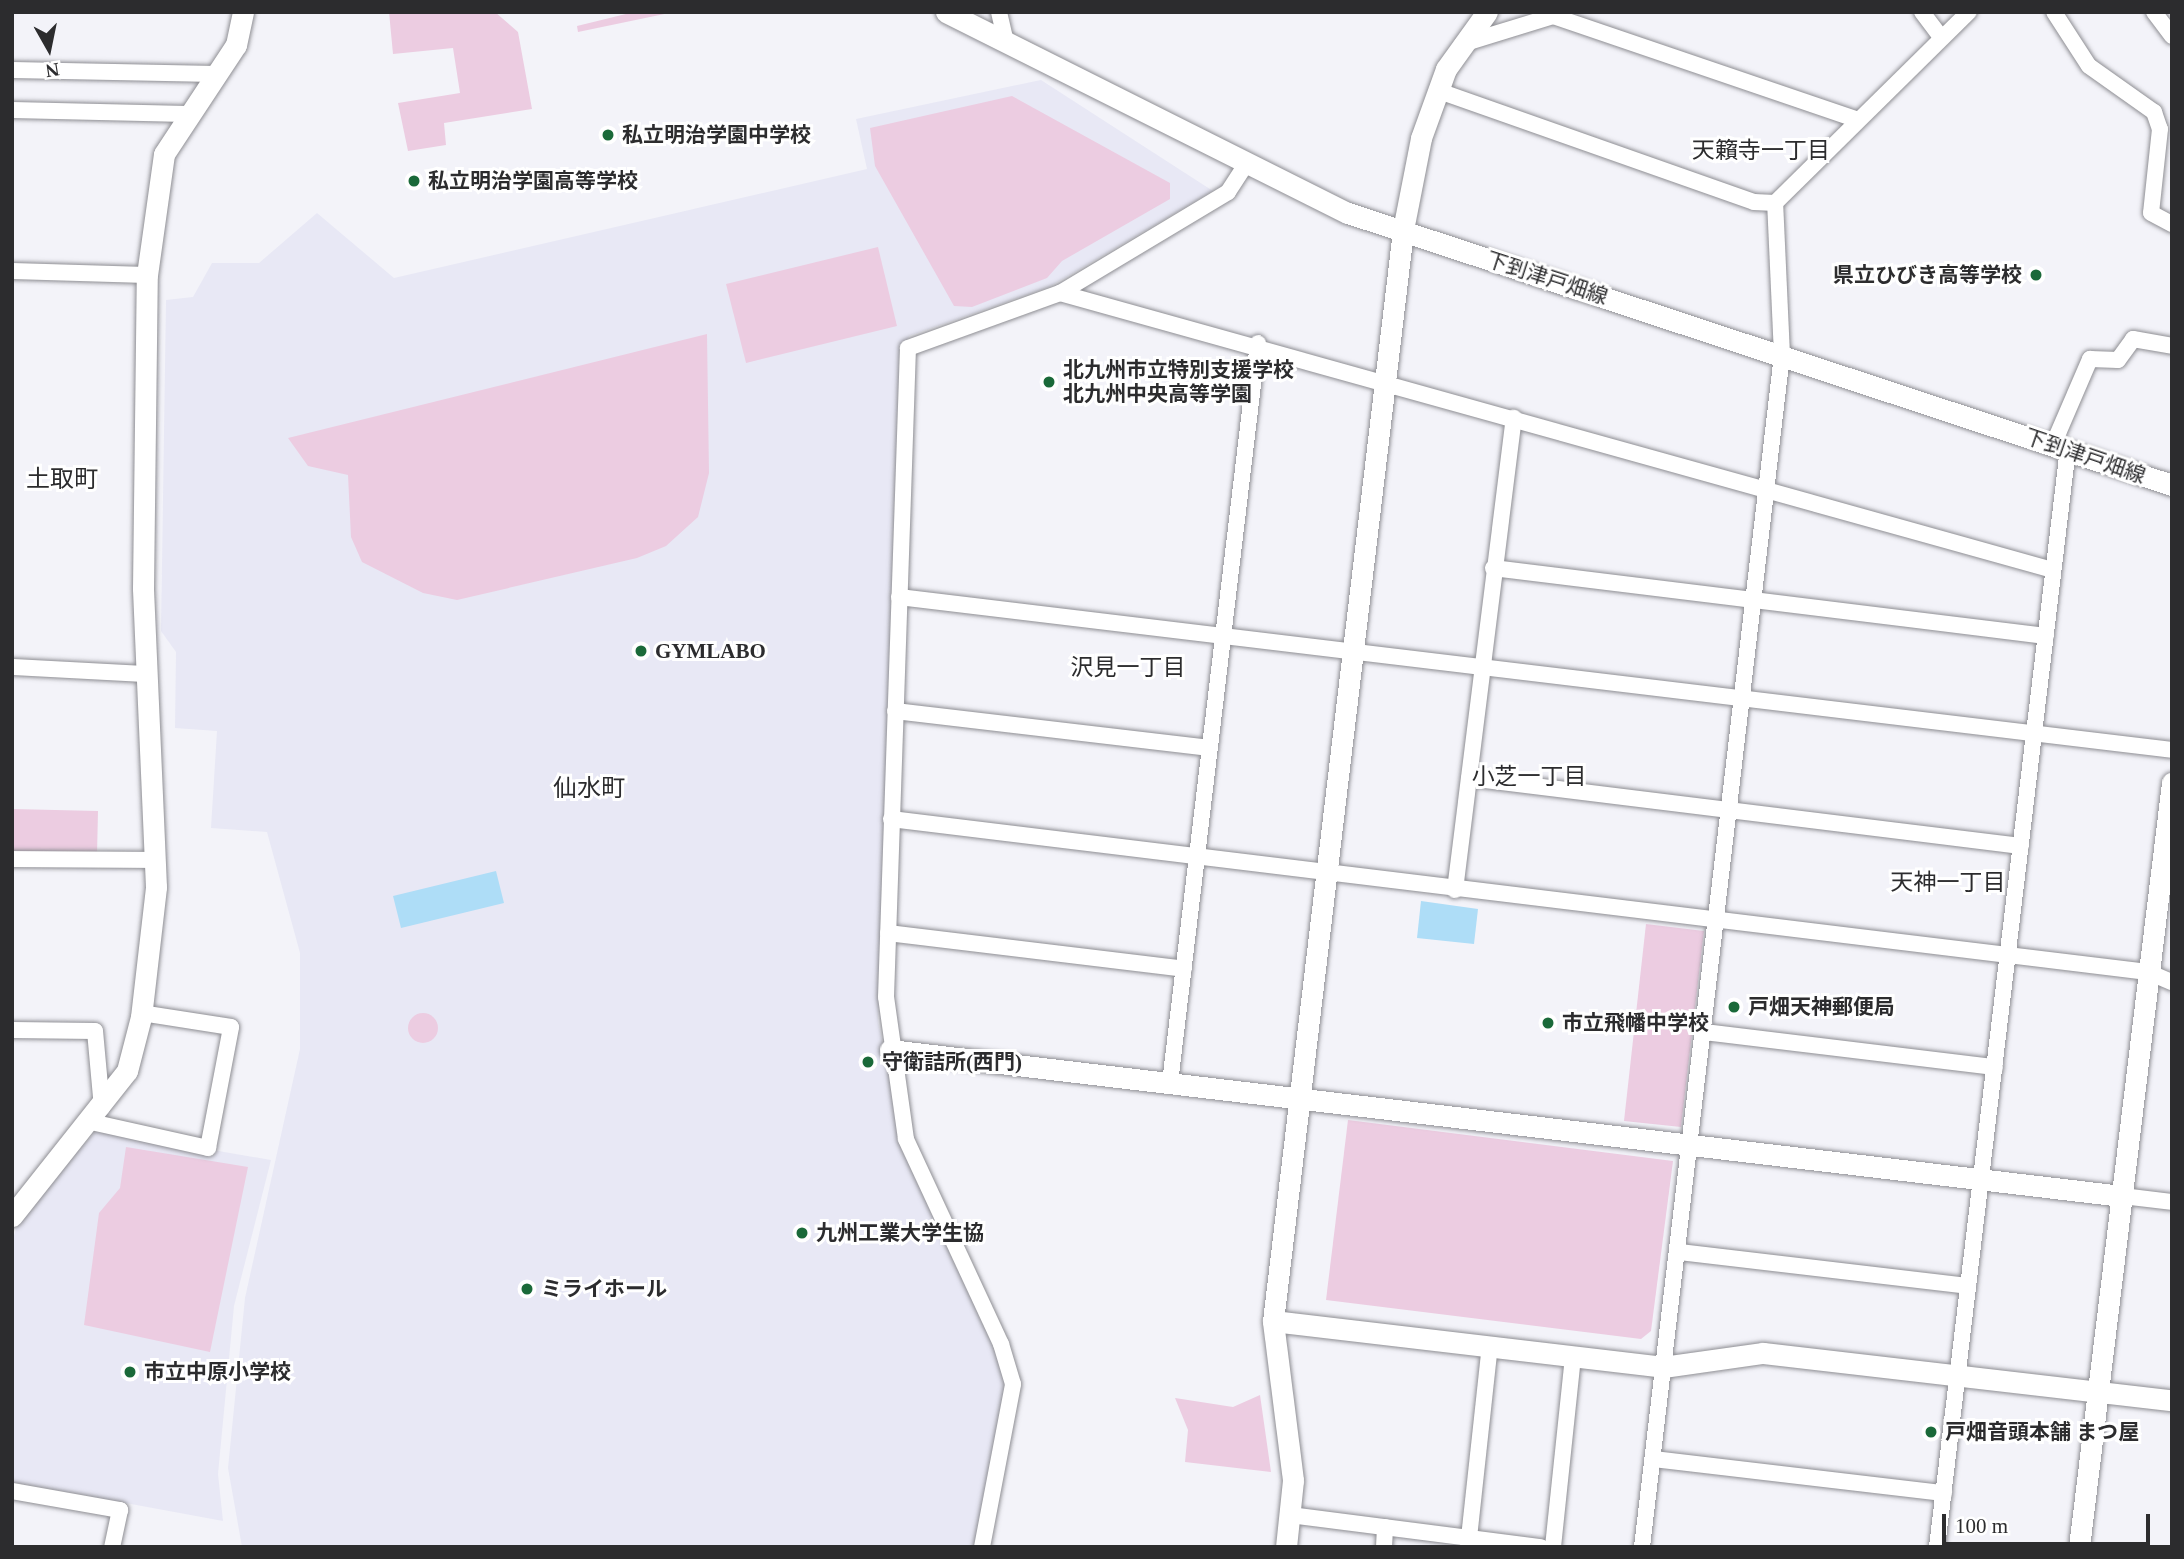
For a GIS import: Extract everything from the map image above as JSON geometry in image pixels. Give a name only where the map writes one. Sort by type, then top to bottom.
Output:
[{"type":"street","points":[[12,1216],[97,1115],[127,1070],[142,1013],[152,957],[155,859],[146,674],[147,275],[164,154],[187,114],[236,45],[243,12]]},
{"type":"street","name":"下到津戸畑線","points":[[946,12],[1245,166],[1403,230],[2172,485]]},
{"type":"street","points":[[999,12],[1006,43]]},
{"type":"street","points":[[1286,1547],[1290,1515],[1291,1453],[1273,1321],[1403,230],[1421,138],[1439,91],[1462,44],[1488,12]]},
{"type":"street","points":[[1922,12],[1941,37]]},
{"type":"street","points":[[1642,1547],[1679,1252],[1782,355],[1774,203],[1855,119],[1969,12]]},
{"type":"street","points":[[2054,12],[2089,66],[2154,112],[2160,129],[2151,213],[2172,224]]},
{"type":"street","points":[[2154,12],[2172,36]]},
{"type":"street","points":[[1462,44],[1554,14],[1855,119]]},
{"type":"street","points":[[12,69],[216,74]]},
{"type":"street","points":[[1439,91],[1755,202],[1774,203]]},
{"type":"street","points":[[12,110],[187,114]]},
{"type":"street","points":[[982,1547],[1013,1384],[1007,1359],[906,1139],[890,1050],[888,933],[908,348],[1060,293],[1228,192],[1245,166]]},
{"type":"street","points":[[12,271],[147,275]]},
{"type":"street","points":[[1060,293],[1258,343],[1384,382],[2053,570]]},
{"type":"street","points":[[1937,1547],[2046,636],[2061,447],[2090,359],[2118,360],[2133,340],[2172,346]]},
{"type":"street","points":[[1170,1083],[1258,343]]},
{"type":"street","points":[[1455,890],[1493,568],[1514,418]]},
{"type":"street","points":[[1493,568],[2046,636]]},
{"type":"street","points":[[899,597],[1483,665],[2172,750]]},
{"type":"street","points":[[12,667],[146,674]]},
{"type":"street","points":[[895,711],[1208,748]]},
{"type":"street","points":[[1469,778],[2021,846]]},
{"type":"street","points":[[2079,1547],[2172,783]]},
{"type":"street","points":[[891,818],[1326,875],[2148,972],[2172,982]]},
{"type":"street","points":[[12,859],[155,859]]},
{"type":"street","points":[[888,933],[1184,969]]},
{"type":"street","points":[[97,1115],[208,1148],[231,1027],[142,1013]]},
{"type":"street","points":[[12,1030],[95,1031],[97,1115]]},
{"type":"street","points":[[1704,1032],[1994,1067]]},
{"type":"street","points":[[890,1050],[2172,1202]]},
{"type":"street","points":[[1679,1252],[1968,1286]]},
{"type":"street","points":[[1273,1321],[1663,1367],[1739,1352],[2172,1400]]},
{"type":"street","points":[[1468,1542],[1490,1346]]},
{"type":"street","points":[[1553,1547],[1573,1356]]},
{"type":"street","points":[[1653,1459],[1944,1493]]},
{"type":"street","points":[[12,1491],[120,1510],[113,1547]]},
{"type":"street","points":[[1290,1515],[1385,1527],[1468,1542],[1541,1547]]},
{"type":"street","points":[[1384,1547],[1385,1527]]},
{"type":"shaded area","points":[[389,12],[495,12],[518,32],[532,109],[444,123],[446,145],[408,151],[398,103],[460,93],[453,48],[393,54]]},
{"type":"shaded area","points":[[634,12],[674,12],[578,32],[577,26]]},
{"type":"shaded area","points":[[1041,80],[1213,191],[1049,287],[909,336],[899,358],[878,1021],[899,1127],[985,1322],[1008,1392],[988,1509],[974,1547],[242,1547],[228,1468],[245,1298],[300,1049],[300,953],[267,832],[211,828],[217,731],[175,728],[176,652],[161,631],[166,300],[193,297],[212,263],[259,263],[317,213],[394,278],[867,169],[856,119]]},
{"type":"shaded area","points":[[1012,96],[1170,183],[1170,199],[1062,261],[1047,278],[972,307],[954,306],[875,166],[870,128]]},
{"type":"shaded area","points":[[878,247],[897,326],[746,363],[726,284]]},
{"type":"shaded area","points":[[707,334],[709,473],[698,517],[666,546],[637,558],[457,600],[423,593],[362,562],[351,537],[348,475],[308,466],[288,438]]},
{"type":"shaded area","points":[[12,809],[98,811],[97,855],[12,855]]},
{"type":"shaded area","points":[[1646,924],[1704,931],[1681,1127],[1624,1121]]},
{"type":"shaded area","points":[[423,1013],[429,1014],[437,1022],[437,1034],[429,1042],[423,1043],[417,1042],[409,1034],[408,1028],[409,1022],[417,1014]]},
{"type":"shaded area","points":[[1348,1120],[1673,1161],[1651,1331],[1641,1339],[1326,1300]]},
{"type":"shaded area","points":[[97,1130],[271,1160],[234,1306],[218,1474],[223,1521],[12,1482],[12,1241],[21,1215]]},
{"type":"shaded area","points":[[126,1147],[248,1167],[210,1352],[84,1325],[99,1213],[120,1188]]},
{"type":"shaded area","points":[[1260,1395],[1271,1472],[1185,1462],[1188,1430],[1175,1398],[1233,1407]]},
{"type":"water","points":[[496,871],[504,903],[401,928],[393,896]]},
{"type":"water","points":[[1421,901],[1478,909],[1474,944],[1417,938]]},
{"type":"place","name":"私立明治学園中学校","points":[[608,135]]},
{"type":"place","name":"私立明治学園高等学校","points":[[414,181]]},
{"type":"place","name":"県立ひびき高等学校","points":[[2036,275]]},
{"type":"place","name":"北九州市立特別支援学校 北九州中央高等学園","points":[[1049,382]]},
{"type":"place","name":"GYMLABO","points":[[641,651]]},
{"type":"place","name":"戸畑天神郵便局","points":[[1734,1007]]},
{"type":"place","name":"市立飛幡中学校","points":[[1548,1023]]},
{"type":"place","name":"守衛詰所(西門)","points":[[868,1062]]},
{"type":"place","name":"九州工業大学生協","points":[[802,1233]]},
{"type":"place","name":"ミライホール","points":[[527,1289]]},
{"type":"place","name":"市立中原小学校","points":[[130,1372]]},
{"type":"place","name":"戸畑音頭本舗 まつ屋","points":[[1931,1432]]},
{"type":"district","name":"天籟寺一丁目","points":[[1761,151]]},
{"type":"district","name":"土取町","points":[[62,480]]},
{"type":"district","name":"沢見一丁目","points":[[1128,668]]},
{"type":"district","name":"小芝一丁目","points":[[1529,777]]},
{"type":"district","name":"仙水町","points":[[589,789]]},
{"type":"district","name":"天神一丁目","points":[[1948,883]]}]
